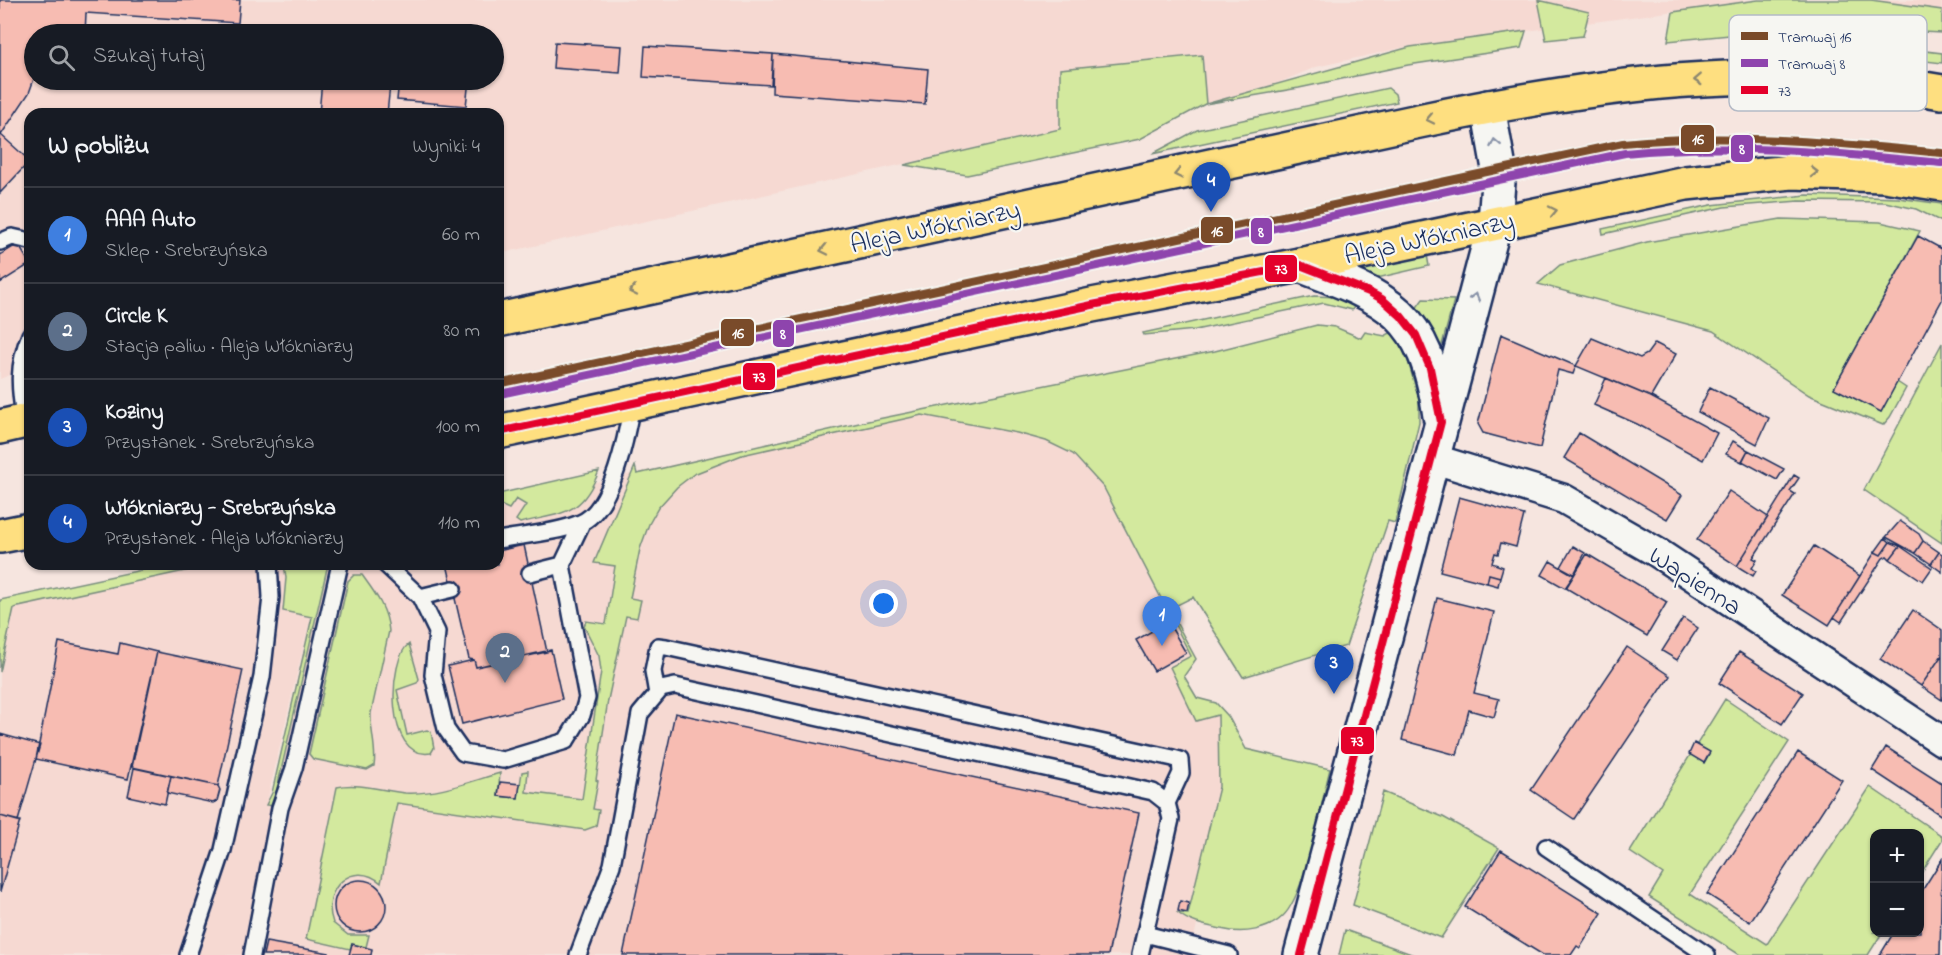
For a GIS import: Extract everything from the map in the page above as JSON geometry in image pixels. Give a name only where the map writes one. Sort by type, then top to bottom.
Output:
[{"type":"main road","name":"Aleja Włókniarzy","points":[[504,319],[1488,107],[1586,89],[1729,78]]},
{"type":"main road","name":"Aleja Włókniarzy","points":[[1927,90],[1942,92]]},
{"type":"main road","points":[[1301,955],[1495,222],[1499,169],[1488,107]]},
{"type":"main road","name":"Aleja Włókniarzy","points":[[504,431],[1092,305],[1300,265],[1686,183],[1756,175],[1843,172],[1884,175],[1942,184]]},
{"type":"main road","points":[[1300,265],[1369,292],[1382,299],[1401,315],[1416,335],[1430,368],[1441,422]]},
{"type":"main road","points":[[0,536],[24,531]]},
{"type":"street","name":"Wapienna","points":[[1431,458],[1564,499],[1658,554],[1942,741]]},
{"type":"lane","points":[[0,242],[12,237],[24,240]]},
{"type":"lane","points":[[18,422],[18,386],[21,355],[24,348]]},
{"type":"lane","points":[[391,570],[420,597],[437,632],[433,675],[446,729],[463,753],[503,760],[566,741],[582,715],[587,698],[562,566],[582,523],[601,502],[619,465],[624,451],[632,403]]},
{"type":"lane","points":[[504,539],[582,523]]},
{"type":"lane","points":[[530,573],[562,566]]},
{"type":"lane","points":[[188,955],[223,850],[262,677],[271,597],[269,570]]},
{"type":"lane","points":[[252,955],[280,808],[294,768],[339,570]]},
{"type":"lane","points":[[420,597],[453,589]]},
{"type":"lane","points":[[657,694],[654,659],[658,646],[666,646],[1180,760],[1181,773],[1167,803]]},
{"type":"lane","points":[[578,955],[612,865],[640,714],[661,689],[675,686],[1153,792],[1167,803],[1171,819],[1140,955]]},
{"type":"lane","points":[[1546,847],[1707,955]]},
{"type":"lane","points":[[1145,934],[1228,955]]},
{"type":"shaded area","points":[[0,0],[1758,0],[1406,47],[1316,67],[1278,83],[1205,104],[1201,55],[1061,69],[1061,129],[504,253],[504,108],[24,108],[24,369],[0,379]]},
{"type":"shaded area","points":[[1871,0],[1942,0],[1942,10]]},
{"type":"shaded area","points":[[1180,357],[1169,609],[1196,659],[1184,676],[1197,698],[1216,703],[1228,716],[1246,749],[1204,893],[1190,955],[0,955],[0,668],[14,608],[189,570],[504,570],[504,503],[868,421]],"holes":[[[311,614],[272,793],[267,802]]]},
{"type":"green space","points":[[1538,0],[1589,12],[1583,36],[1546,40]]},
{"type":"green space","points":[[1758,0],[1871,0],[1942,10],[1942,33],[1927,32],[1927,15],[1729,15],[1729,35],[1668,41],[1673,12]]},
{"type":"green space","points":[[1526,31],[1521,48],[1408,65],[1208,104],[1410,47]]},
{"type":"green space","points":[[1927,51],[1942,53],[1942,63],[1927,61]]},
{"type":"green space","points":[[1202,55],[1206,104],[1140,139],[967,175],[904,165],[1060,129],[1060,69]]},
{"type":"green space","points":[[1388,88],[1395,94],[1397,102],[1152,154],[1197,130]]},
{"type":"green space","points":[[1807,195],[1898,198],[1942,204],[1942,222],[1916,209],[1885,202],[1799,201],[1724,207],[1603,234],[1602,229],[1711,205]]},
{"type":"green space","points":[[1781,219],[1880,222],[1920,231],[1834,388],[1881,412],[1897,382],[1906,388],[1883,425],[1809,395],[1713,331],[1538,284],[1560,265],[1647,242]]},
{"type":"green space","points":[[1427,255],[1429,266],[1373,279],[1356,271]]},
{"type":"green space","points":[[1314,296],[1339,297],[1357,302],[1352,310],[1324,303],[1195,330],[1144,335],[1143,333]]},
{"type":"green space","points":[[1423,299],[1454,300],[1442,345],[1439,347],[1415,310]]},
{"type":"green space","points":[[1317,325],[1335,327],[1361,338],[1365,332],[1385,336],[1390,333],[1402,339],[1419,400],[1419,422],[1395,523],[1388,521],[1346,646],[1243,677],[1193,597],[1169,609],[1196,659],[1184,676],[1197,698],[1216,703],[1228,716],[1246,749],[1330,769],[1312,848],[1298,890],[1291,906],[1282,917],[1270,925],[1255,930],[1233,931],[1194,922],[1178,913],[1188,914],[1219,787],[1218,715],[1196,721],[1170,667],[1191,656],[1104,488],[1073,454],[1046,441],[1017,433],[922,415],[742,455],[694,474],[677,487],[658,508],[649,524],[640,549],[630,598],[641,600],[637,618],[626,616],[608,700],[593,809],[599,810],[596,826],[585,830],[397,803],[381,883],[371,876],[360,874],[351,876],[335,889],[331,899],[330,910],[333,923],[348,935],[369,935],[366,947],[352,944],[350,949],[306,939],[337,787],[362,786],[405,793],[429,792],[500,773],[498,796],[518,798],[522,772],[528,771],[526,792],[582,799],[601,671],[599,656],[584,626],[586,621],[606,624],[615,566],[594,563],[635,466],[637,474],[868,421],[1215,351]]},
{"type":"green space","points":[[1942,343],[1942,543],[1864,490]]},
{"type":"green space","points":[[599,471],[585,497],[577,505],[559,514],[520,523],[516,520],[526,505],[516,499],[509,509],[504,507],[504,493]]},
{"type":"green space","points":[[142,570],[189,570],[14,608],[0,672],[0,600]]},
{"type":"green space","points":[[285,570],[327,570],[273,806],[266,805],[272,793],[312,617],[283,611]]},
{"type":"green space","points":[[354,575],[362,575],[376,595],[386,615],[389,631],[371,713],[374,766],[367,770],[313,759],[309,754],[348,581]]},
{"type":"green space","points":[[409,644],[419,679],[417,683],[397,690],[407,735],[427,730],[431,732],[434,748],[431,753],[416,751],[405,741],[398,726],[394,707],[397,668],[402,653]]},
{"type":"green space","points":[[1725,699],[1789,742],[1690,894],[1767,944],[1870,787],[1942,836],[1942,840],[1924,869],[1924,829],[1870,829],[1870,937],[1879,937],[1868,955],[1740,955],[1649,897],[1663,874],[1630,852]]},
{"type":"green space","points":[[1383,792],[1443,817],[1499,848],[1441,938],[1353,905]]},
{"type":"green space","points":[[1345,930],[1414,955],[1339,955]]},
{"type":"building","points":[[0,0],[240,0],[238,23],[86,13],[85,24],[24,24],[24,90],[30,90],[1,135],[24,156],[24,167],[0,193]]},
{"type":"building","points":[[555,42],[622,46],[620,73],[553,68]]},
{"type":"building","points":[[645,46],[773,54],[771,85],[643,77]]},
{"type":"building","points":[[773,54],[928,69],[925,104],[772,93]]},
{"type":"building","points":[[321,90],[389,90],[388,108],[320,108]]},
{"type":"building","points":[[398,90],[468,90],[466,106],[397,100]]},
{"type":"building","points":[[1918,236],[1942,249],[1942,300],[1881,412],[1834,388]]},
{"type":"building","points":[[18,244],[24,254],[24,268],[0,283],[0,255]]},
{"type":"building","points":[[1501,334],[1576,366],[1573,374],[1558,370],[1540,448],[1483,433],[1478,424]]},
{"type":"building","points":[[1592,338],[1640,358],[1647,354],[1655,343],[1676,354],[1651,397],[1576,366]]},
{"type":"building","points":[[1606,378],[1651,397],[1717,433],[1703,460],[1637,424],[1594,405]]},
{"type":"building","points":[[1710,387],[1769,418],[1757,444],[1698,412]]},
{"type":"building","points":[[1579,433],[1682,495],[1667,519],[1564,458]]},
{"type":"building","points":[[1733,441],[1748,450],[1742,462],[1726,454]]},
{"type":"building","points":[[1748,450],[1784,469],[1777,480],[1742,461]]},
{"type":"building","points":[[1794,475],[1799,478],[1790,491],[1795,494],[1753,558],[1757,560],[1752,568],[1756,571],[1753,576],[1737,566]]},
{"type":"building","points":[[1729,491],[1768,517],[1737,566],[1697,540]]},
{"type":"building","points":[[1459,497],[1524,515],[1516,547],[1501,543],[1498,554],[1495,553],[1492,563],[1503,567],[1500,577],[1489,574],[1487,583],[1440,571]]},
{"type":"building","points":[[1900,521],[1919,534],[1923,541],[1915,553],[1886,537]]},
{"type":"building","points":[[1885,538],[1890,542],[1881,555],[1875,552]]},
{"type":"building","points":[[1923,541],[1939,552],[1931,564],[1915,553]]},
{"type":"building","points":[[1890,542],[1900,546],[1890,559],[1887,556],[1883,558],[1841,622],[1834,617],[1875,552],[1881,555]]},
{"type":"building","points":[[524,545],[547,652],[476,667],[474,660],[469,659],[448,570],[504,570],[504,550]]},
{"type":"building","points":[[1573,546],[1585,553],[1574,574],[1561,567]]},
{"type":"building","points":[[1814,546],[1860,576],[1829,625],[1782,595]]},
{"type":"building","points":[[1900,546],[1932,568],[1923,581],[1890,559]]},
{"type":"building","points":[[1939,552],[1942,554],[1942,572],[1931,564]]},
{"type":"building","points":[[1587,554],[1667,602],[1647,636],[1566,588]]},
{"type":"building","points":[[1550,561],[1574,575],[1565,588],[1542,575]]},
{"type":"building","points":[[1489,574],[1500,577],[1498,586],[1487,583]]},
{"type":"building","points":[[1437,598],[1494,612],[1474,693],[1499,699],[1494,717],[1469,710],[1457,755],[1402,740]]},
{"type":"building","points":[[1913,610],[1942,630],[1942,655],[1921,686],[1880,659]]},
{"type":"building","points":[[1683,618],[1698,628],[1677,660],[1662,651]]},
{"type":"building","points":[[1168,622],[1186,653],[1154,671],[1136,640]]},
{"type":"building","points":[[59,642],[118,654],[120,643],[157,652],[128,779],[36,759]]},
{"type":"building","points":[[1627,647],[1670,676],[1574,819],[1531,790]]},
{"type":"building","points":[[551,650],[562,699],[462,724],[448,666],[474,660],[476,667]]},
{"type":"building","points":[[157,652],[243,670],[218,786],[132,767]]},
{"type":"building","points":[[1739,652],[1803,693],[1782,724],[1719,683]]},
{"type":"building","points":[[1942,655],[1942,700],[1921,686]]},
{"type":"building","points":[[675,713],[1139,813],[1108,955],[623,955]]},
{"type":"building","points":[[0,734],[40,745],[18,821],[0,816]]},
{"type":"building","points":[[1694,743],[1710,752],[1704,763],[1689,754]]},
{"type":"building","points":[[1886,747],[1942,783],[1942,816],[1872,770]]},
{"type":"building","points":[[1798,752],[1842,780],[1750,922],[1707,894]]},
{"type":"building","points":[[134,768],[171,776],[165,804],[128,796]]},
{"type":"building","points":[[171,776],[218,786],[220,790],[217,801],[213,803],[167,793]]},
{"type":"building","points":[[500,782],[520,784],[518,798],[498,796]]},
{"type":"building","points":[[0,816],[20,821],[0,892]]},
{"type":"building","points":[[1501,850],[1602,913],[1580,948],[1577,946],[1571,955],[1543,955],[1465,907]]},
{"type":"building","points":[[1942,859],[1940,955],[1880,955],[1891,937],[1924,937],[1924,888]]},
{"type":"building","points":[[355,880],[365,880],[379,887],[386,906],[379,925],[365,932],[355,932],[345,928],[338,921],[334,911],[334,901],[338,891],[345,884]]},
{"type":"building","points":[[1180,901],[1189,903],[1187,913],[1178,911]]},
{"type":"building","points":[[266,942],[329,953],[329,955],[263,955]]},
{"type":"building","points":[[352,944],[372,949],[371,955],[349,955]]},
{"type":"tram line","name":"16","points":[[504,383],[1623,143],[1703,139],[1783,140],[1942,153]]},
{"type":"tram line","name":"8","points":[[504,393],[1625,153],[1704,149],[1783,150],[1941,163]]},
{"type":"transit line","name":"73","points":[[504,431],[1092,305],[1300,265],[1382,299],[1401,316],[1416,335],[1430,368],[1441,422],[1301,955]]},
{"type":"place","name":"Włókniarzy - Srebrzyńska","points":[[1211,212]]},
{"type":"place","name":"AAA Auto","points":[[1162,646]]},
{"type":"place","name":"Circle K","points":[[505,683]]},
{"type":"place","name":"Koziny","points":[[1334,694]]}]
